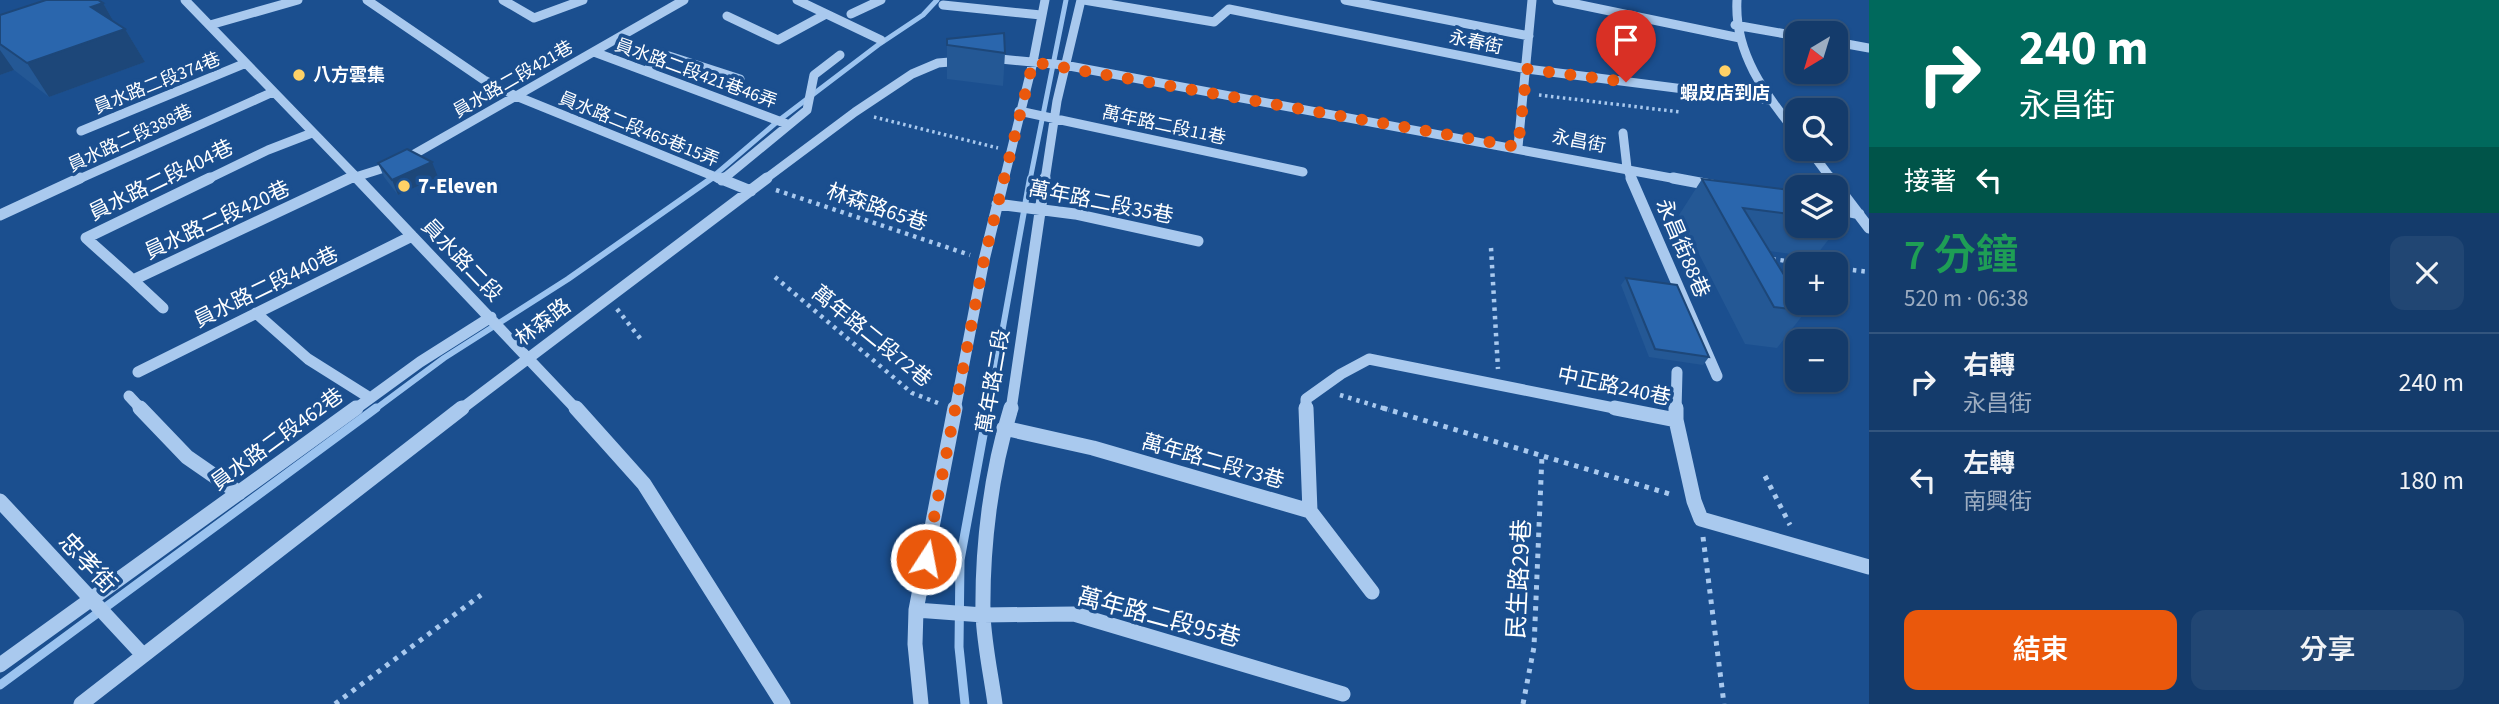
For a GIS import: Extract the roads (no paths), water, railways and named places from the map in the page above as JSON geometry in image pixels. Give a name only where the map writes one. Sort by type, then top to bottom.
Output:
[{"type":"street","name":"員水路二段","points":[[185,0],[529,356],[644,484],[783,704]]},
{"type":"street","points":[[210,25],[298,0]]},
{"type":"street","name":"員水路二段465巷15弄","points":[[367,0],[484,80],[516,96],[722,180],[755,188]]},
{"type":"street","points":[[503,0],[534,18],[583,0]]},
{"type":"street","points":[[658,0],[674,6]]},
{"type":"street","name":"員水路二段421巷","points":[[354,176],[397,164],[684,0]]},
{"type":"street","points":[[797,0],[881,40]]},
{"type":"street","points":[[851,14],[881,0]]},
{"type":"street","name":"萬年路二段","points":[[921,704],[915,644],[916,610],[984,260],[1033,62],[1045,0]]},
{"type":"street","points":[[1065,65],[1083,0],[1214,22],[1229,5]]},
{"type":"street","points":[[1345,0],[1529,36]]},
{"type":"street","points":[[1518,147],[1532,0]]},
{"type":"street","points":[[1557,0],[1740,38]]},
{"type":"street","points":[[1737,0],[1735,25],[1740,38],[1770,100],[1785,119]]},
{"type":"street","points":[[943,5],[1041,15]]},
{"type":"street","name":"永春街","points":[[1229,5],[1527,69],[1770,100]]},
{"type":"street","points":[[727,16],[778,40],[826,14]]},
{"type":"street","points":[[1735,25],[1785,34]]},
{"type":"street","points":[[1848,44],[1869,48]]},
{"type":"street","name":"員水路二段421巷46弄","points":[[594,52],[787,124]]},
{"type":"street","points":[[722,180],[807,110],[814,75],[839,55]]},
{"type":"street","points":[[645,71],[668,56],[740,79]]},
{"type":"street","name":"林森路","points":[[81,704],[529,356],[855,112],[912,74],[938,63],[999,58],[1065,65]]},
{"type":"street","name":"員水路二段374巷","points":[[81,131],[246,63]]},
{"type":"street","name":"萬年路二段","points":[[995,704],[983,615],[989,512],[1004,428],[1011,410],[1065,65]]},
{"type":"street","name":"永昌街","points":[[1065,65],[1518,147],[1732,189]]},
{"type":"street","name":"員水路二段388巷","points":[[0,215],[273,92]]},
{"type":"street","name":"萬年路二段11巷","points":[[1019,111],[1303,172]]},
{"type":"street","name":"員水路二段404巷","points":[[133,280],[86,237],[268,150],[312,133]]},
{"type":"street","name":"永昌街88巷","points":[[1623,133],[1627,168],[1717,376]]},
{"type":"street","points":[[1819,161],[1864,215],[1869,228]]},
{"type":"street","name":"員水路二段420巷","points":[[163,308],[133,280],[354,176]]},
{"type":"street","name":"萬年路二段35巷","points":[[997,204],[1043,209],[1198,241]]},
{"type":"street","name":"員水路二段440巷","points":[[138,372],[412,236]]},
{"type":"street","points":[[256,313],[309,359],[370,398]]},
{"type":"street","name":"員水路二段462巷","points":[[0,665],[370,398],[491,317]]},
{"type":"street","name":"中正路240巷","points":[[1310,511],[1307,400],[1340,374],[1369,359],[1676,420],[1694,501],[1701,519],[1869,567]]},
{"type":"street","points":[[1676,420],[1678,372]]},
{"type":"street","points":[[129,396],[187,457],[239,493]]},
{"type":"street","name":"萬年路二段73巷","points":[[1004,428],[1093,448],[1310,511]]},
{"type":"street","name":"忠孝街","points":[[0,501],[143,655]]},
{"type":"street","points":[[1310,511],[1372,592]]},
{"type":"street","name":"萬年路二段95巷","points":[[916,610],[983,615],[1073,614],[1343,694]]},
{"type":"waterway","points":[[709,180],[778,121],[878,45],[923,15],[937,0]]},
{"type":"waterway","points":[[1030,180],[1066,0]]},
{"type":"waterway","points":[[374,410],[444,358],[568,279],[712,178]]},
{"type":"waterway","points":[[988,410],[1030,178]]},
{"type":"waterway","points":[[0,685],[376,408]]},
{"type":"waterway","points":[[965,704],[959,647],[960,560],[988,408]]},
{"type":"place","name":"蝦皮店到店","points":[[1725,71]]},
{"type":"place","name":"八方雲集","points":[[299,75]]},
{"type":"place","name":"7-Eleven","points":[[404,186]]}]
